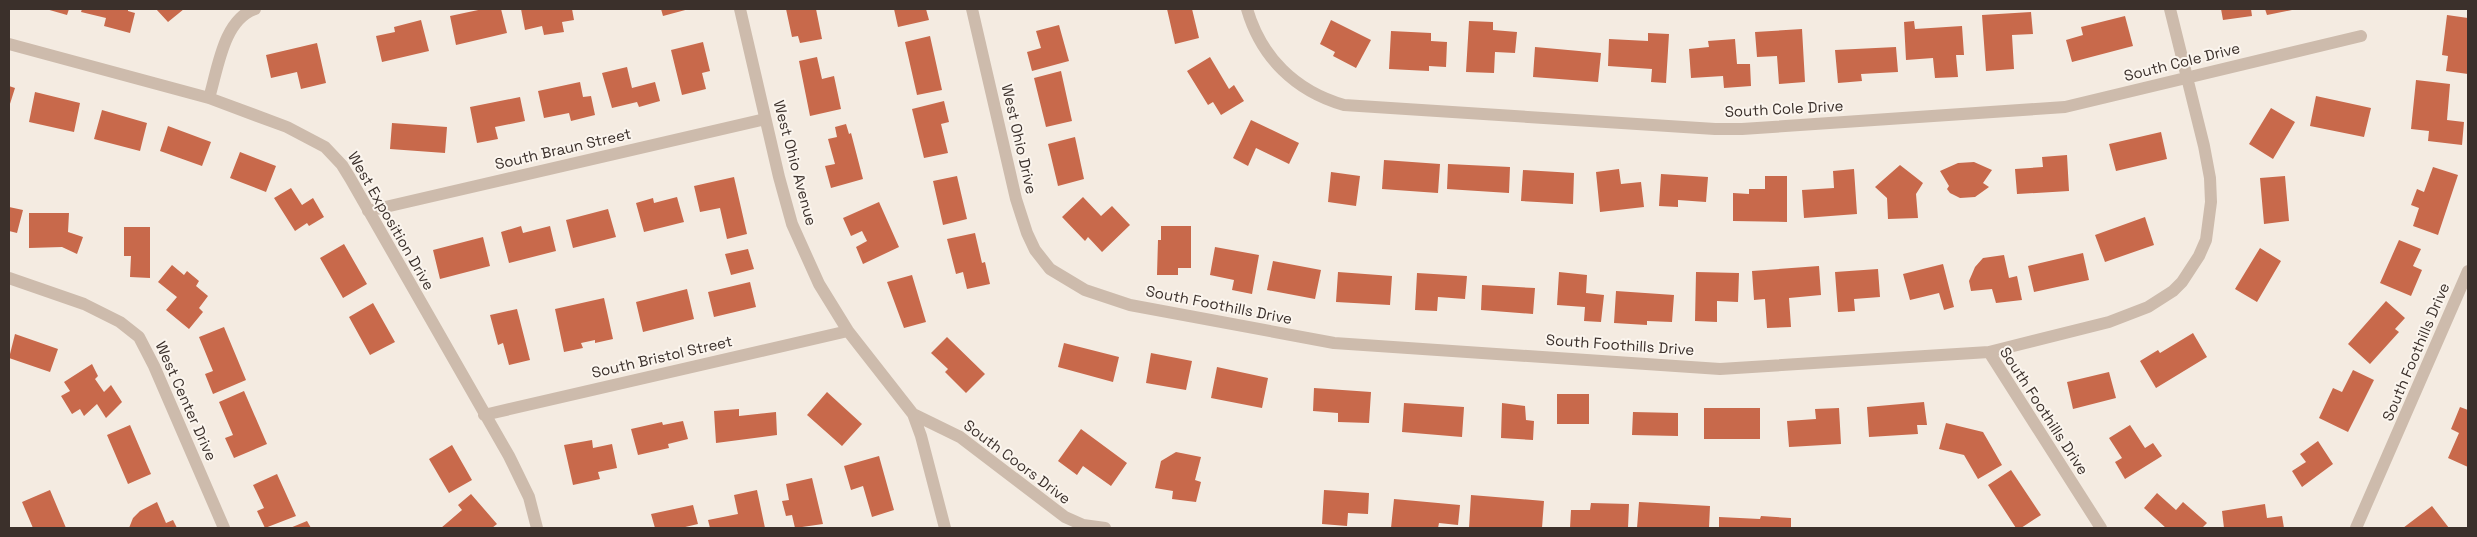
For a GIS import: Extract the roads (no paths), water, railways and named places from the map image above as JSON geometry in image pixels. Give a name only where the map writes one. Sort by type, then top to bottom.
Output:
[{"type":"street","points":[[209,98],[231,29],[240,16],[255,9]]},
{"type":"street","name":"West Ohio Avenue","points":[[740,9],[765,119],[792,224],[819,284],[848,331],[913,414],[921,436],[946,528]]},
{"type":"street","name":"West Ohio Drive","points":[[972,9],[1021,217],[1035,250],[1050,269]]},
{"type":"street","name":"South Cole Drive","points":[[1247,9],[1263,48],[1284,72],[1312,93],[1328,101],[1359,107],[1742,129],[2050,109],[2079,104],[2361,36]]},
{"type":"street","points":[[1989,352],[2132,315],[2161,299],[2182,282],[2199,256],[2206,240],[2212,202],[2210,178],[2204,146],[2170,9]]},
{"type":"street","name":"West Exposition Drive","points":[[9,44],[209,98],[287,127],[325,147],[342,166],[523,482],[537,528]]},
{"type":"street","name":"South Braun Street","points":[[368,211],[765,119]]},
{"type":"street","name":"South Foothills Drive","points":[[1050,269],[1085,290],[1116,301],[1334,343],[1720,369],[1989,352],[2101,528]]},
{"type":"street","name":"South Foothills Drive","points":[[2356,528],[2468,271]]},
{"type":"street","name":"West Center Drive","points":[[9,278],[84,304],[120,322],[139,337],[154,366],[224,528]]},
{"type":"street","name":"South Bristol Street","points":[[484,415],[848,331]]},
{"type":"street","name":"South Coors Drive","points":[[913,414],[960,437],[1065,517],[1083,525],[1105,528]]}]
